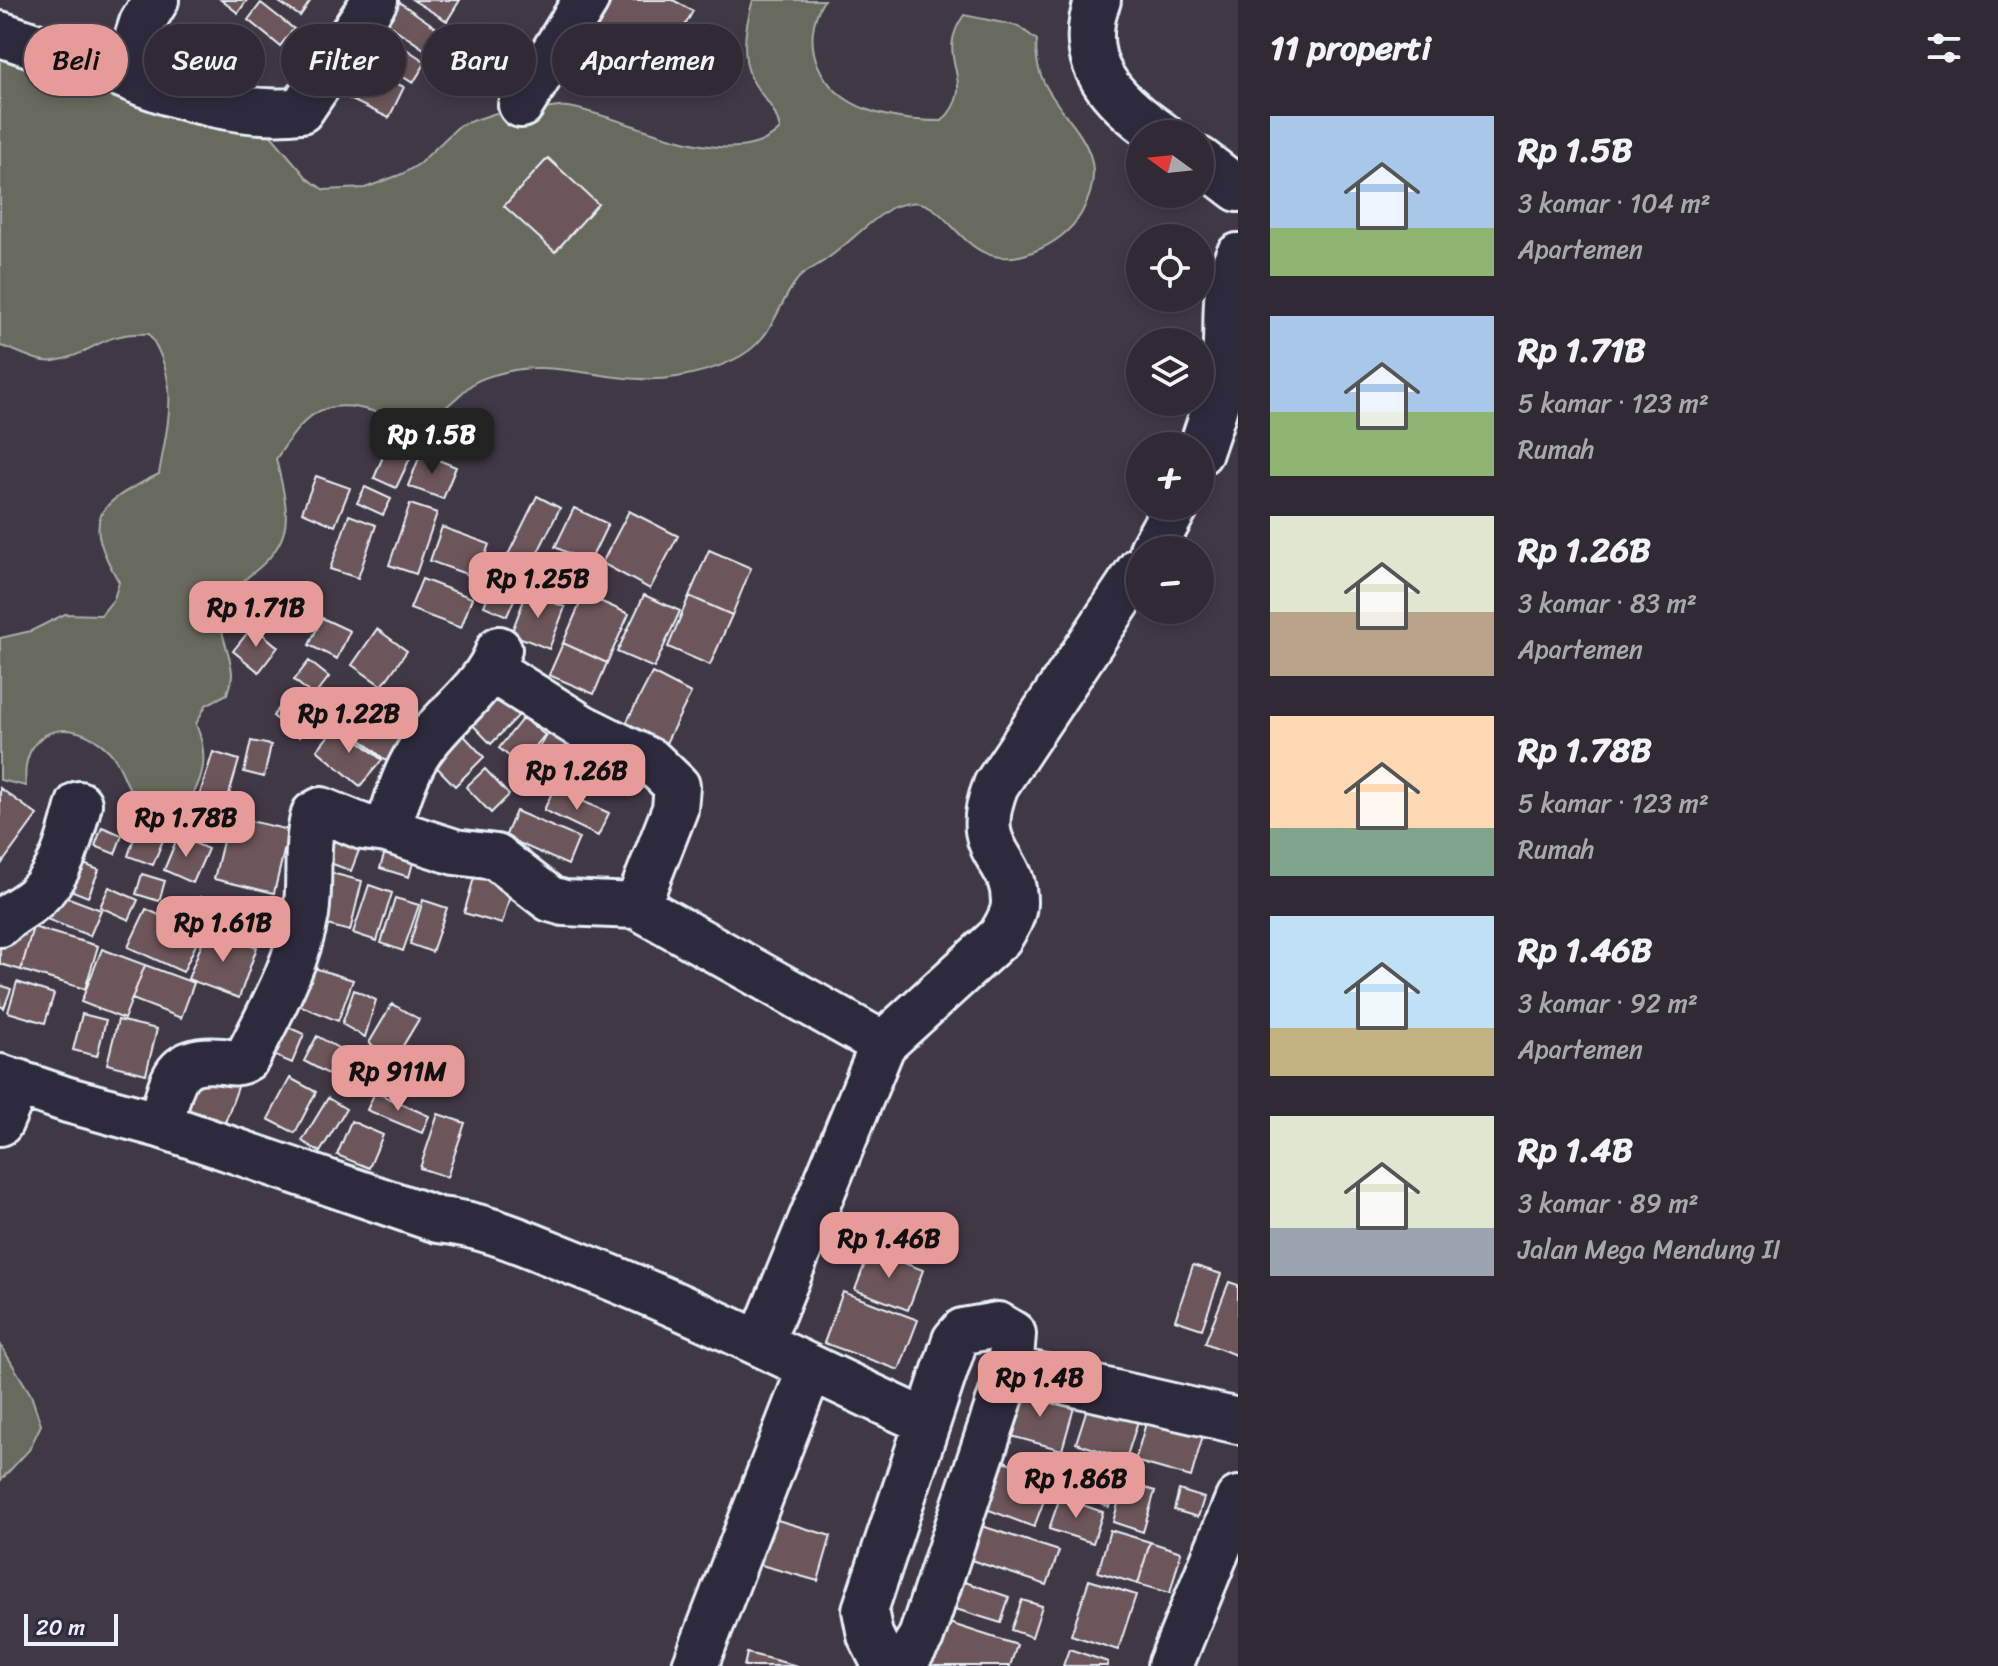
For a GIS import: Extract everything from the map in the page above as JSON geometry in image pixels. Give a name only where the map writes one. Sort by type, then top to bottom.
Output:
[{"type":"street","points":[[128,67],[142,23],[156,0]]},
{"type":"street","points":[[128,77],[153,88],[247,110],[276,113],[301,110],[375,0]]},
{"type":"street","points":[[521,105],[586,0]]},
{"type":"street","points":[[1098,0],[1090,50],[1110,92],[1125,109],[1141,120]]},
{"type":"street","points":[[0,34],[24,42]]},
{"type":"street","points":[[1214,171],[1238,189]]},
{"type":"street","points":[[1206,432],[1224,366],[1228,276],[1238,256]]},
{"type":"street","points":[[761,1342],[883,1044],[1000,937],[1014,904],[1012,886],[989,842],[988,806],[996,785],[1126,590]]},
{"type":"street","points":[[387,830],[416,756],[496,660],[582,727],[652,762],[677,786],[675,809],[637,906]]},
{"type":"street","points":[[0,924],[34,898],[53,875],[69,839],[79,804]]},
{"type":"street","points":[[160,1125],[176,1074],[185,1065],[197,1059],[235,1063],[247,1058],[296,955],[309,889],[309,833],[314,814],[325,809],[363,827],[387,830],[455,852],[496,857],[550,899],[564,903],[637,906],[883,1044]]},
{"type":"street","points":[[0,1123],[9,1080],[160,1125],[423,1215],[465,1223],[640,1288],[927,1422]]},
{"type":"street","points":[[998,1325],[1013,1334],[1010,1369],[921,1637],[909,1656],[894,1662],[881,1657],[870,1635],[865,1610],[955,1340],[963,1331],[998,1325]]},
{"type":"street","points":[[695,1666],[810,1369]]},
{"type":"street","points":[[1010,1369],[1238,1421]]},
{"type":"street","points":[[1184,1663],[1238,1499]]},
{"type":"green space","points":[[753,0],[824,0],[816,16],[813,49],[826,80],[837,92],[877,113],[913,120],[942,121],[958,94],[952,45],[955,31],[964,15],[1018,26],[1037,40],[1038,65],[1046,87],[1085,143],[1092,163],[1092,186],[1081,214],[1067,231],[1048,245],[1011,257],[991,255],[975,247],[924,204],[893,207],[799,278],[768,330],[755,345],[735,359],[712,368],[656,379],[555,369],[514,370],[478,381],[442,410],[420,419],[396,418],[338,406],[314,414],[295,432],[276,459],[286,510],[282,537],[264,563],[230,594],[222,609],[221,626],[232,676],[227,694],[206,705],[196,724],[203,747],[203,768],[197,788],[184,808],[157,810],[142,803],[131,792],[109,751],[79,732],[51,732],[39,739],[26,766],[26,786],[0,780],[0,638],[31,631],[65,614],[101,615],[114,599],[119,582],[100,542],[98,527],[101,515],[121,495],[159,474],[166,437],[169,385],[159,352],[149,334],[119,336],[79,354],[54,361],[41,360],[0,346],[0,43],[24,50],[24,96],[128,96],[128,83],[144,88],[144,96],[170,96],[253,122],[269,133],[308,179],[324,190],[365,188],[402,174],[419,164],[460,125],[502,111],[518,114],[568,107],[708,146],[735,148],[760,142],[780,129],[774,112],[753,82],[747,66],[748,18]]},
{"type":"green space","points":[[0,1344],[31,1395],[41,1425],[29,1450],[0,1481]]},
{"type":"building","points":[[221,0],[247,0],[238,13]]},
{"type":"building","points":[[276,0],[311,0],[300,16]]},
{"type":"building","points":[[413,0],[460,0],[447,21]]},
{"type":"building","points":[[612,0],[673,0],[693,11],[686,24],[599,24]]},
{"type":"building","points":[[399,2],[431,24],[422,24],[422,48],[406,36],[406,24],[385,22]]},
{"type":"building","points":[[261,3],[288,24],[281,24],[281,45],[265,34],[265,24],[253,24],[248,20]]},
{"type":"building","points":[[406,49],[422,59],[422,68],[413,83],[406,79]]},
{"type":"building","points":[[343,96],[400,96],[389,118]]},
{"type":"building","points":[[548,158],[598,204],[555,252],[504,206]]},
{"type":"building","points":[[389,442],[413,452],[396,488],[374,478]]},
{"type":"building","points":[[421,453],[456,467],[443,499],[408,486]]},
{"type":"building","points":[[316,476],[350,488],[335,526],[302,512]]},
{"type":"building","points":[[365,487],[391,499],[383,515],[357,503]]},
{"type":"building","points":[[537,496],[560,508],[525,578],[502,567]]},
{"type":"building","points":[[410,504],[437,513],[416,574],[389,565]]},
{"type":"building","points":[[574,508],[608,524],[589,563],[555,547]]},
{"type":"building","points":[[629,511],[678,536],[650,589],[602,563]]},
{"type":"building","points":[[349,515],[376,525],[358,578],[330,569]]},
{"type":"building","points":[[442,527],[489,544],[477,578],[430,561]]},
{"type":"building","points":[[709,550],[751,568],[732,615],[689,596]]},
{"type":"building","points":[[496,576],[520,586],[507,616],[484,606]]},
{"type":"building","points":[[422,579],[472,598],[461,628],[410,609]]},
{"type":"building","points":[[527,592],[565,607],[549,649],[511,634]]},
{"type":"building","points":[[584,594],[629,614],[607,663],[563,643]]},
{"type":"building","points":[[644,595],[680,611],[654,668],[617,652]]},
{"type":"building","points":[[689,596],[732,615],[710,665],[668,647]]},
{"type":"building","points":[[322,618],[350,631],[337,659],[309,645]]},
{"type":"building","points":[[253,626],[278,647],[259,672],[233,651]]},
{"type":"building","points":[[377,629],[407,651],[382,686],[352,665]]},
{"type":"building","points":[[563,643],[607,663],[594,694],[549,675]]},
{"type":"building","points":[[309,661],[329,677],[314,696],[294,680]]},
{"type":"building","points":[[652,673],[691,693],[662,751],[622,731]]},
{"type":"building","points":[[493,691],[518,716],[491,744],[466,718]]},
{"type":"building","points":[[387,692],[422,727],[392,766],[357,736]]},
{"type":"building","points":[[289,695],[315,715],[299,737],[273,716]]},
{"type":"building","points":[[523,718],[545,735],[520,765],[499,748]]},
{"type":"building","points":[[338,724],[382,760],[360,786],[317,750]]},
{"type":"building","points":[[454,725],[484,757],[455,786],[424,754]]},
{"type":"building","points":[[548,732],[591,757],[575,784],[532,759]]},
{"type":"building","points":[[251,741],[271,745],[264,777],[244,772]]},
{"type":"building","points":[[213,752],[239,760],[225,808],[198,800]]},
{"type":"building","points":[[485,769],[509,795],[491,813],[466,787]]},
{"type":"building","points":[[0,788],[37,815],[0,866]]},
{"type":"building","points":[[554,788],[609,813],[598,836],[544,810]]},
{"type":"building","points":[[516,811],[579,838],[568,865],[505,837]]},
{"type":"building","points":[[318,814],[366,832],[351,871],[312,856]]},
{"type":"building","points":[[229,816],[289,830],[274,893],[214,879]]},
{"type":"building","points":[[138,826],[165,835],[153,865],[128,856]]},
{"type":"building","points":[[102,827],[122,835],[115,854],[95,846]]},
{"type":"building","points":[[178,836],[208,849],[193,883],[164,870]]},
{"type":"building","points":[[390,836],[418,845],[409,877],[380,868]]},
{"type":"building","points":[[66,857],[99,870],[88,897],[55,884]]},
{"type":"building","points":[[477,867],[515,878],[502,924],[464,913]]},
{"type":"building","points":[[320,870],[362,881],[350,931],[308,920]]},
{"type":"building","points":[[142,874],[165,881],[159,901],[136,894]]},
{"type":"building","points":[[369,885],[392,893],[377,941],[353,933]]},
{"type":"building","points":[[109,887],[138,900],[129,920],[100,907]]},
{"type":"building","points":[[53,892],[101,910],[90,936],[44,918]]},
{"type":"building","points":[[200,897],[215,901],[208,923],[193,918]]},
{"type":"building","points":[[395,898],[419,905],[403,951],[381,943]]},
{"type":"building","points":[[423,900],[447,908],[432,952],[410,944]]},
{"type":"building","points":[[225,906],[250,913],[244,935],[219,928]]},
{"type":"building","points":[[146,909],[201,934],[183,972],[128,947]]},
{"type":"building","points":[[7,919],[33,927],[21,970],[0,964],[0,941]]},
{"type":"building","points":[[33,927],[98,946],[85,989],[21,970]]},
{"type":"building","points":[[207,930],[257,947],[239,998],[188,979]]},
{"type":"building","points":[[102,949],[145,965],[124,1019],[81,1002]]},
{"type":"building","points":[[301,964],[353,980],[338,1021],[289,1001]]},
{"type":"building","points":[[145,965],[194,983],[181,1018],[132,999]]},
{"type":"building","points":[[17,982],[54,994],[45,1023],[8,1012]]},
{"type":"building","points":[[0,985],[11,989],[4,1008],[0,1006]]},
{"type":"building","points":[[354,990],[376,1000],[365,1037],[342,1024]]},
{"type":"building","points":[[392,1004],[419,1019],[395,1059],[369,1043]]},
{"type":"building","points":[[82,1014],[106,1020],[97,1056],[73,1050]]},
{"type":"building","points":[[269,1019],[304,1034],[292,1063],[257,1048]]},
{"type":"building","points":[[118,1020],[157,1029],[146,1074],[107,1064]]},
{"type":"building","points":[[317,1036],[345,1052],[332,1076],[304,1061]]},
{"type":"building","points":[[183,1076],[242,1076],[219,1139],[167,1119]]},
{"type":"building","points":[[290,1078],[316,1092],[295,1133],[268,1119]]},
{"type":"building","points":[[375,1092],[429,1116],[422,1133],[367,1110]]},
{"type":"building","points":[[328,1098],[346,1109],[320,1152],[302,1141]]},
{"type":"building","points":[[438,1114],[465,1123],[447,1177],[420,1168]]},
{"type":"building","points":[[351,1121],[383,1135],[369,1168],[337,1155]]},
{"type":"building","points":[[870,1250],[923,1270],[908,1310],[855,1290]]},
{"type":"building","points":[[1193,1265],[1221,1274],[1202,1329],[1175,1320]]},
{"type":"building","points":[[1229,1282],[1238,1285],[1238,1356],[1205,1343]]},
{"type":"building","points":[[843,1292],[918,1320],[899,1370],[824,1343]]},
{"type":"building","points":[[1018,1387],[1075,1404],[1062,1450],[1004,1434]]},
{"type":"building","points":[[1090,1399],[1140,1415],[1126,1459],[1076,1443]]},
{"type":"building","points":[[1150,1409],[1206,1425],[1191,1477],[1135,1461]]},
{"type":"building","points":[[1072,1456],[1121,1473],[1109,1507],[1061,1490]]},
{"type":"building","points":[[999,1459],[1052,1479],[1034,1527],[981,1507]]},
{"type":"building","points":[[1124,1482],[1155,1491],[1143,1532],[1113,1522]]},
{"type":"building","points":[[1179,1490],[1204,1498],[1198,1517],[1174,1510]]},
{"type":"building","points":[[1060,1497],[1103,1512],[1093,1543],[1049,1529]]},
{"type":"building","points":[[774,1519],[831,1536],[818,1581],[761,1565]]},
{"type":"building","points":[[982,1526],[1059,1551],[1047,1585],[971,1560]]},
{"type":"building","points":[[1110,1530],[1150,1542],[1138,1584],[1098,1572]]},
{"type":"building","points":[[1150,1542],[1181,1552],[1170,1593],[1138,1584]]},
{"type":"building","points":[[956,1579],[1009,1597],[1001,1623],[946,1606]]},
{"type":"building","points":[[1089,1580],[1136,1595],[1118,1650],[1071,1635]]},
{"type":"building","points":[[1022,1600],[1042,1606],[1032,1637],[1011,1630]]},
{"type":"building","points":[[946,1622],[1017,1645],[1010,1666],[931,1666]]},
{"type":"building","points":[[1069,1649],[1108,1662],[1107,1666],[1063,1666]]},
{"type":"building","points":[[747,1653],[798,1666],[744,1666]]}]
